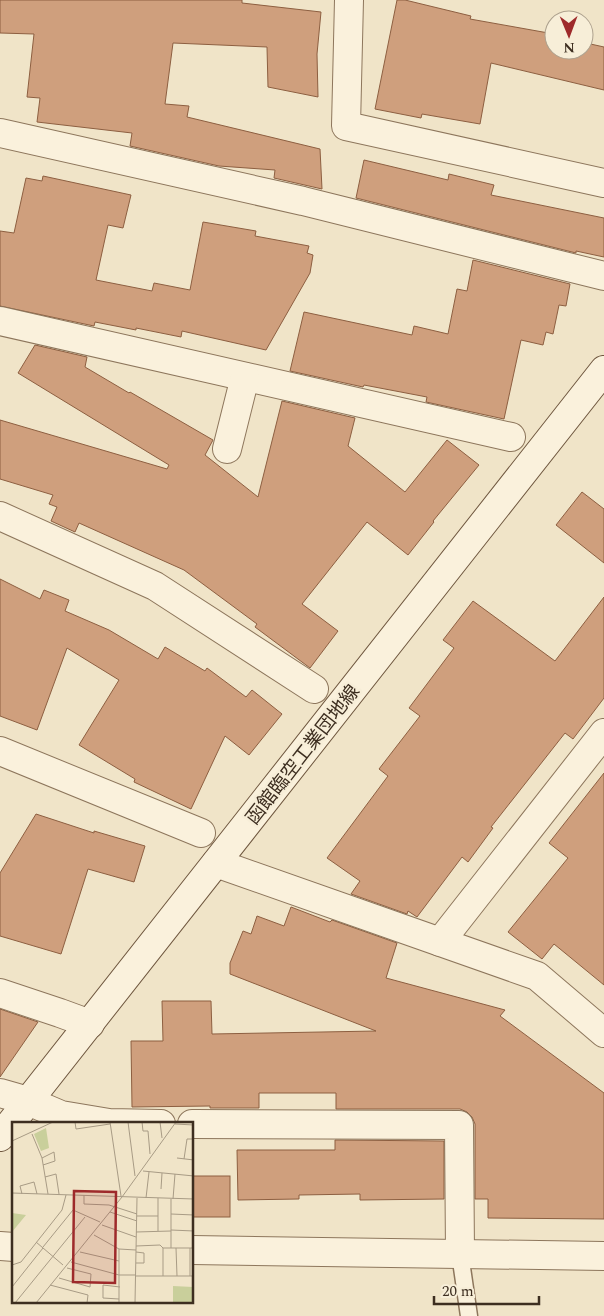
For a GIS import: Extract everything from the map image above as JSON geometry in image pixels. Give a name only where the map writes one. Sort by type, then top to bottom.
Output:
[{"type":"street","points":[[349,0],[346,126],[604,183]]},
{"type":"street","points":[[0,133],[303,201],[604,276]]},
{"type":"street","points":[[0,321],[511,437]]},
{"type":"street","name":"函館臨空工業団地線","points":[[12,1122],[604,370]]},
{"type":"street","points":[[227,449],[245,377]]},
{"type":"street","points":[[0,516],[156,586],[314,689]]},
{"type":"street","points":[[440,942],[604,733]]},
{"type":"street","points":[[0,752],[201,833]]},
{"type":"street","points":[[216,863],[537,976],[604,1033]]},
{"type":"street","points":[[0,993],[60,1012],[90,1024]]},
{"type":"street","points":[[0,1093],[28,1101],[61,1115],[103,1122]]},
{"type":"street","name":"函館臨空工業団地線","points":[[0,1138],[12,1122]]},
{"type":"street","points":[[194,1124],[459,1125],[460,1254]]},
{"type":"street","points":[[194,1250],[604,1256]]},
{"type":"lane","points":[[460,1254],[469,1316]]},
{"type":"building","points":[[0,0],[242,0],[242,3],[321,12],[317,54],[318,97],[268,87],[267,47],[173,43],[165,104],[189,106],[187,117],[320,149],[322,189],[274,178],[275,170],[219,166],[130,146],[132,133],[37,122],[40,98],[27,97],[34,34],[0,33]]},
{"type":"building","points":[[397,0],[405,0],[471,16],[470,19],[544,32],[544,60],[594,60],[594,45],[604,47],[604,90],[491,63],[480,124],[422,114],[421,118],[375,109]]},
{"type":"building","points":[[364,160],[448,180],[449,174],[494,185],[491,195],[604,218],[604,257],[576,251],[576,253],[356,198]]},
{"type":"building","points":[[43,176],[131,195],[123,228],[108,225],[96,280],[152,291],[154,283],[190,290],[203,222],[256,231],[255,236],[309,246],[307,253],[313,255],[310,273],[266,350],[182,331],[181,337],[95,322],[94,326],[0,306],[0,231],[14,233],[26,178],[42,181]]},
{"type":"building","points":[[473,260],[570,284],[566,306],[559,305],[553,334],[546,332],[543,345],[521,340],[504,419],[426,402],[427,397],[364,385],[363,387],[290,371],[304,312],[412,335],[414,326],[448,334],[457,289],[467,291]]},
{"type":"building","points":[[35,345],[87,357],[85,367],[213,440],[205,455],[258,497],[282,401],[355,418],[348,446],[405,492],[447,440],[479,465],[408,555],[367,522],[302,604],[338,631],[310,668],[255,627],[257,624],[184,570],[79,523],[75,532],[51,521],[57,507],[49,504],[53,495],[0,479],[0,420],[167,469],[169,465],[18,373]]},
{"type":"building","points":[[582,492],[604,509],[604,563],[556,525]]},
{"type":"building","points":[[0,579],[40,599],[44,590],[69,600],[65,611],[109,630],[158,659],[165,647],[205,671],[207,668],[246,697],[252,690],[282,714],[249,755],[225,736],[191,809],[134,782],[135,779],[79,745],[119,680],[67,648],[37,730],[0,716]]},
{"type":"building","points":[[604,597],[604,698],[573,739],[565,733],[491,827],[493,828],[468,862],[462,857],[417,917],[408,911],[407,914],[351,894],[360,881],[327,858],[388,776],[379,769],[420,716],[409,708],[454,648],[443,640],[473,601],[555,661]]},
{"type":"building","points":[[604,773],[604,985],[554,944],[542,959],[508,932],[568,858],[549,843]]},
{"type":"building","points":[[36,814],[94,833],[94,831],[145,846],[134,882],[88,869],[61,954],[0,936],[0,873]]},
{"type":"building","points":[[291,907],[330,922],[332,920],[397,943],[386,978],[505,1010],[500,1016],[604,1093],[604,1219],[488,1218],[488,1199],[475,1199],[475,1124],[467,1112],[460,1109],[336,1109],[336,1093],[259,1093],[259,1108],[210,1108],[210,1106],[132,1107],[131,1041],[163,1041],[162,1001],[211,1001],[212,1034],[376,1031],[230,974],[230,963],[243,931],[251,934],[257,916],[284,926]]},
{"type":"building","points":[[0,1009],[38,1022],[0,1077]]},
{"type":"building","points":[[335,1140],[444,1141],[444,1199],[360,1200],[360,1194],[299,1195],[299,1199],[238,1200],[237,1150],[335,1150]]},
{"type":"building","points":[[194,1176],[230,1176],[230,1217],[194,1217]]}]
